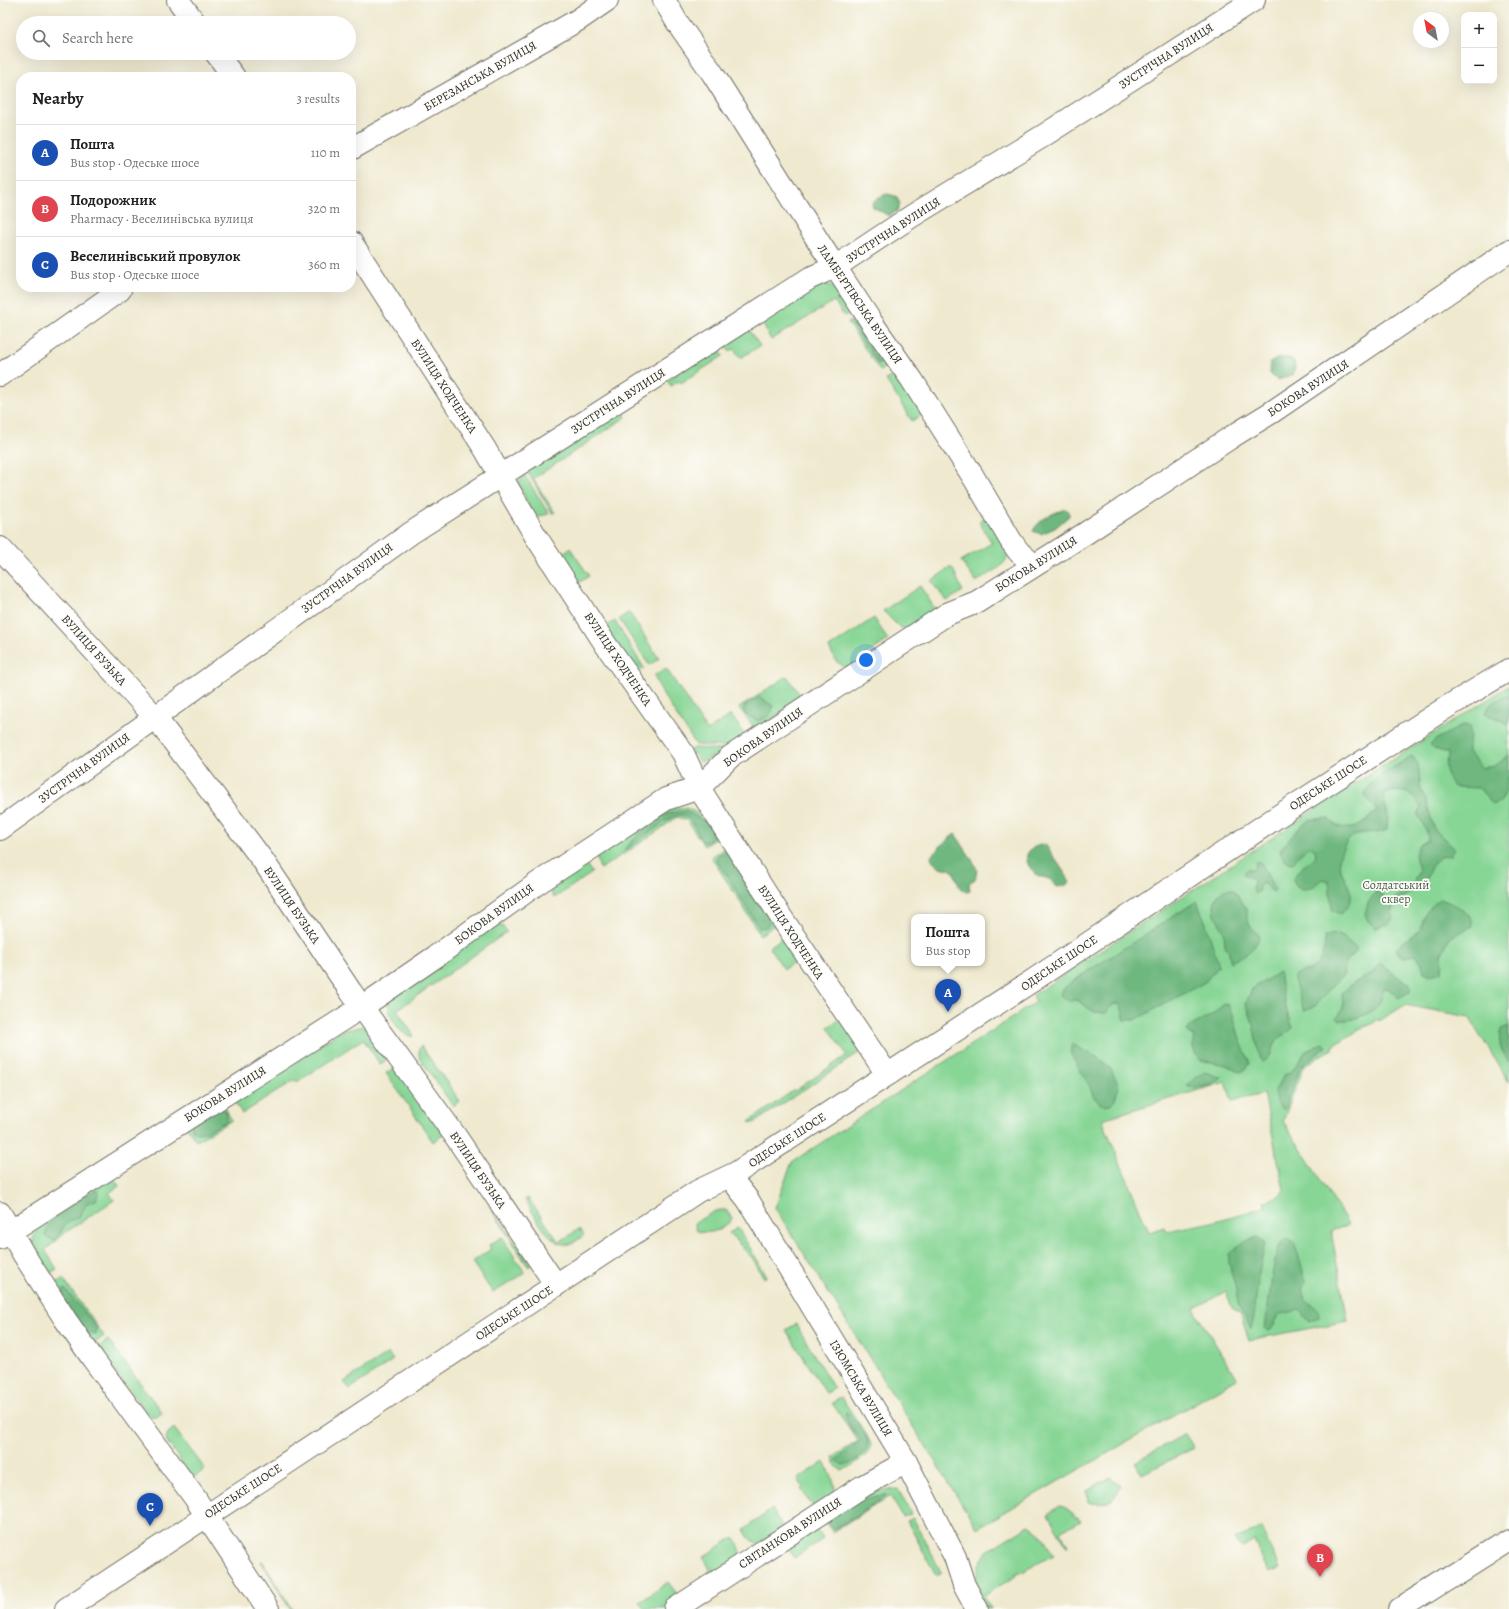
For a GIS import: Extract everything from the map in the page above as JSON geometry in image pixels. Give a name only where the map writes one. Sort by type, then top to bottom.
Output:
[{"type":"main road","points":[[178,0],[190,16]]},
{"type":"main road","name":"БЕРЕЗАНСЬКА ВУЛИЦЯ","points":[[356,146],[578,20],[607,0]]},
{"type":"main road","name":"ЛАМБЕРТІВСЬКА ВУЛИЦЯ","points":[[664,0],[872,323],[912,380],[974,478],[1011,541],[1019,552],[1034,565]]},
{"type":"main road","name":"ЗУСТРІЧНА ВУЛИЦЯ","points":[[0,829],[411,532],[810,278],[836,267],[912,216],[1043,136],[1254,0]]},
{"type":"main road","points":[[221,60],[230,72]]},
{"type":"main road","name":"ВУЛИЦЯ ХОДЧЕНКА","points":[[356,249],[501,476],[535,535],[606,645],[683,753],[699,788],[815,969],[888,1074]]},
{"type":"main road","name":"БОКОВА ВУЛИЦЯ","points":[[4,1227],[362,1007],[538,883],[666,799],[699,788],[730,757],[947,614],[977,602],[1321,380],[1509,251]]},
{"type":"main road","points":[[0,376],[117,292]]},
{"type":"main road","name":"ВУЛИЦЯ БУЗЬКА","points":[[0,548],[155,717],[264,862],[362,1007],[454,1134],[556,1285]]},
{"type":"main road","name":"ОДЕСЬКЕ ШОСЕ","points":[[66,1609],[698,1191],[730,1177],[1035,979],[1282,813],[1446,708],[1509,670]]},
{"type":"main road","name":"ІЗЮМСЬКА ВУЛИЦЯ","points":[[730,1177],[748,1200],[906,1462],[955,1557],[964,1585],[977,1609]]},
{"type":"main road","points":[[4,1227],[85,1348],[207,1515],[268,1609]]},
{"type":"main road","name":"СВІТАНКОВА ВУЛИЦЯ","points":[[675,1609],[863,1486],[906,1462]]},
{"type":"main road","points":[[1400,1609],[1509,1540]]},
{"type":"green space","points":[[887,194],[896,196],[900,204],[897,211],[889,216],[873,207],[872,203],[877,198]]},
{"type":"green space","points":[[819,284],[836,288],[844,295],[854,310],[844,316],[834,301],[771,340],[761,321]]},
{"type":"green space","points":[[859,316],[889,364],[880,371],[848,323]]},
{"type":"green space","points":[[859,320],[884,357],[879,365],[852,324]]},
{"type":"green space","points":[[748,329],[760,346],[740,358],[734,349],[729,351],[724,344]]},
{"type":"green space","points":[[718,348],[723,356],[681,383],[679,381],[671,386],[667,380]]},
{"type":"green space","points":[[1278,358],[1289,358],[1294,361],[1295,367],[1293,375],[1278,380],[1271,375],[1269,369],[1270,363]]},
{"type":"green space","points":[[896,373],[922,415],[912,421],[886,380]]},
{"type":"green space","points":[[621,409],[626,417],[533,479],[555,513],[552,513],[527,471]]},
{"type":"green space","points":[[524,474],[549,514],[534,517],[518,483]]},
{"type":"green space","points":[[1065,509],[1069,511],[1069,516],[1055,528],[1041,534],[1033,531],[1043,520]]},
{"type":"green space","points":[[987,516],[1009,552],[1005,562],[1001,566],[976,582],[961,561],[992,543],[979,522]]},
{"type":"green space","points":[[570,548],[589,576],[577,584],[559,556]]},
{"type":"green space","points":[[951,567],[963,591],[947,601],[931,581]]},
{"type":"green space","points":[[920,586],[935,609],[905,629],[899,627],[883,611]]},
{"type":"green space","points":[[629,612],[659,659],[649,665],[619,619]]},
{"type":"green space","points":[[874,618],[888,640],[845,669],[837,662],[829,648]]},
{"type":"green space","points":[[615,621],[644,668],[636,673],[605,627]]},
{"type":"green space","points":[[666,668],[707,731],[731,715],[746,737],[726,747],[696,745],[663,695],[654,676]]},
{"type":"green space","points":[[787,676],[802,698],[756,730],[739,708]]},
{"type":"green space","name":"Солдатський сквер","points":[[1509,686],[1509,1082],[1469,1017],[1405,1005],[1379,1021],[1378,1019],[1332,1046],[1333,1048],[1304,1066],[1283,1121],[1349,1225],[1331,1231],[1348,1321],[1249,1340],[1240,1313],[1232,1308],[1226,1291],[1194,1309],[1237,1379],[977,1528],[775,1208],[792,1162],[1036,1002],[1033,995],[1354,784]],"holes":[[[1226,1082],[1232,1101],[1264,1094],[1284,1190],[1280,1195],[1264,1202],[1265,1207],[1208,1223],[1167,1231],[1165,1227],[1149,1232],[1102,1119]]]},
{"type":"green space","points":[[1509,696],[1509,725],[1499,719],[1485,714],[1486,710],[1491,704],[1501,698]]},
{"type":"green space","points":[[759,697],[773,706],[770,714],[766,718],[758,721],[746,715],[743,709],[746,705]]},
{"type":"green space","points":[[1462,725],[1470,726],[1468,752],[1482,768],[1495,766],[1509,755],[1509,778],[1507,778],[1506,791],[1501,801],[1493,805],[1479,788],[1454,787],[1446,769],[1448,753],[1434,749],[1430,745],[1438,738]]},
{"type":"green space","points":[[693,748],[722,750],[724,752],[702,762],[699,761],[690,750]]},
{"type":"green space","points":[[1412,756],[1418,764],[1421,790],[1426,800],[1434,829],[1454,848],[1450,855],[1440,857],[1431,867],[1427,877],[1421,885],[1402,898],[1392,908],[1393,918],[1390,923],[1376,928],[1368,921],[1365,914],[1368,903],[1377,890],[1388,901],[1401,895],[1413,884],[1419,870],[1415,855],[1418,846],[1428,840],[1427,832],[1418,815],[1421,807],[1413,796],[1398,791],[1383,794],[1388,817],[1387,830],[1358,834],[1350,839],[1344,846],[1339,859],[1340,868],[1350,891],[1351,899],[1348,906],[1340,914],[1332,910],[1329,881],[1323,879],[1311,887],[1302,889],[1293,879],[1299,870],[1316,856],[1315,850],[1310,846],[1299,855],[1293,863],[1284,859],[1280,850],[1299,828],[1309,820],[1328,818],[1333,824],[1344,828],[1352,828],[1361,824],[1377,811],[1365,795],[1368,788],[1378,777]]},
{"type":"green space","points":[[686,808],[705,819],[719,836],[704,846],[687,820],[677,817],[600,869],[596,855],[672,809]]},
{"type":"green space","points":[[686,811],[706,822],[714,832],[714,836],[708,842],[703,842],[691,821],[687,817],[680,815],[660,825],[624,850],[655,820],[667,814]]},
{"type":"green space","points":[[955,834],[977,870],[975,879],[969,883],[970,891],[967,892],[959,887],[953,871],[936,865],[931,857],[949,838]]},
{"type":"green space","points":[[1045,844],[1070,883],[1057,887],[1051,880],[1041,877],[1031,869],[1027,860],[1029,851]]},
{"type":"green space","points":[[727,847],[776,924],[760,935],[711,857]]},
{"type":"green space","points":[[726,852],[729,853],[768,915],[770,921],[767,927],[759,928],[716,859],[719,854]]},
{"type":"green space","points":[[585,862],[592,873],[554,898],[547,884]]},
{"type":"green space","points":[[1255,862],[1260,862],[1262,865],[1275,890],[1273,892],[1262,883],[1259,886],[1259,892],[1255,894],[1253,889],[1254,879],[1244,875],[1244,872],[1247,869],[1253,869],[1256,866]]},
{"type":"green space","points":[[1232,889],[1246,908],[1247,918],[1251,928],[1259,935],[1256,945],[1252,949],[1230,962],[1229,951],[1225,947],[1224,932],[1215,914],[1214,906],[1218,895],[1224,890]]},
{"type":"green space","points":[[1439,899],[1451,903],[1464,911],[1471,918],[1473,926],[1449,938],[1442,954],[1443,964],[1441,972],[1431,975],[1424,972],[1421,961],[1416,955],[1405,957],[1399,954],[1396,949],[1404,941],[1420,930],[1425,913]]},
{"type":"green space","points":[[1197,901],[1219,966],[1205,982],[1135,1020],[1125,1020],[1119,1004],[1113,1004],[1106,1013],[1094,1012],[1077,1000],[1069,1001],[1060,995],[1064,988],[1076,979]]},
{"type":"green space","points":[[497,920],[507,932],[397,1010],[414,1036],[406,1035],[399,1029],[391,1018],[389,1004],[391,995]]},
{"type":"green space","points":[[1336,934],[1343,937],[1357,949],[1345,964],[1344,975],[1313,1008],[1304,1011],[1293,977],[1298,973],[1312,969],[1316,965],[1322,956],[1325,936]]},
{"type":"green space","points":[[784,937],[799,959],[784,969],[769,947]]},
{"type":"green space","points":[[1380,963],[1398,977],[1410,983],[1410,992],[1398,998],[1389,989],[1384,988],[1376,1008],[1361,1017],[1350,1020],[1339,1020],[1337,1018],[1343,1008],[1342,993],[1355,982],[1374,972]]},
{"type":"green space","points":[[1279,972],[1285,1006],[1293,1028],[1277,1041],[1269,1057],[1262,1062],[1246,1004],[1252,989]]},
{"type":"green space","points":[[1224,1004],[1228,1005],[1233,1014],[1240,1040],[1250,1063],[1246,1070],[1241,1072],[1226,1065],[1200,1060],[1194,1049],[1194,1037],[1187,1031],[1191,1026],[1212,1015]]},
{"type":"green space","points":[[842,1018],[863,1050],[754,1123],[749,1122],[847,1055],[828,1027]]},
{"type":"green space","points":[[364,1026],[390,1058],[380,1064],[363,1039],[297,1082],[295,1080],[242,1114],[232,1097],[342,1031]]},
{"type":"green space","points":[[1509,1026],[1509,1062],[1502,1050],[1499,1038],[1501,1029]]},
{"type":"green space","points":[[1324,1043],[1327,1047],[1301,1066],[1284,1110],[1282,1109],[1277,1102],[1274,1092],[1284,1075],[1291,1072],[1306,1051]]},
{"type":"green space","points":[[1072,1044],[1100,1059],[1111,1069],[1119,1087],[1113,1104],[1106,1106],[1099,1103],[1093,1096],[1089,1085],[1070,1052]]},
{"type":"green space","points":[[421,1046],[460,1101],[453,1106],[419,1057],[419,1049]]},
{"type":"green space","points":[[396,1067],[444,1134],[433,1142],[386,1073]]},
{"type":"green space","points":[[1205,1072],[1222,1078],[1215,1083],[1200,1088],[1187,1086],[1196,1078]]},
{"type":"green space","points":[[222,1104],[232,1120],[196,1141],[186,1126]]},
{"type":"green space","points":[[221,1108],[227,1113],[227,1121],[206,1132],[197,1133],[192,1130],[191,1124]]},
{"type":"green space","points":[[111,1174],[119,1186],[109,1193],[114,1200],[60,1236],[60,1238],[45,1250],[57,1269],[47,1275],[34,1252],[33,1240],[37,1226]]},
{"type":"green space","points":[[99,1190],[96,1200],[87,1203],[80,1216],[70,1221],[63,1228],[55,1241],[45,1236],[49,1223],[58,1212],[79,1199]]},
{"type":"green space","points":[[528,1198],[559,1242],[579,1229],[584,1235],[576,1242],[570,1244],[563,1244],[556,1241],[538,1222],[525,1200]]},
{"type":"green space","points":[[489,1205],[531,1264],[529,1267],[527,1265]]},
{"type":"green space","points":[[726,1210],[732,1218],[725,1226],[712,1232],[697,1231],[694,1223],[715,1211]]},
{"type":"green space","points":[[738,1228],[767,1276],[764,1278],[753,1259],[729,1233]]},
{"type":"green space","points":[[502,1237],[525,1273],[493,1293],[472,1262],[491,1249],[489,1245]]},
{"type":"green space","points":[[1259,1238],[1265,1243],[1259,1272],[1251,1330],[1238,1304],[1229,1263],[1229,1254],[1243,1243]]},
{"type":"green space","points":[[1287,1238],[1295,1244],[1306,1281],[1302,1288],[1305,1299],[1317,1309],[1319,1318],[1310,1322],[1300,1310],[1280,1314],[1271,1329],[1268,1330],[1265,1328],[1273,1270],[1279,1246]]},
{"type":"green space","points":[[63,1279],[104,1336],[94,1344],[53,1285]]},
{"type":"green space","points":[[65,1289],[93,1323],[97,1329],[96,1335],[88,1333],[80,1325],[62,1298],[63,1291]]},
{"type":"green space","points":[[796,1324],[834,1389],[826,1393],[786,1330]]},
{"type":"green space","points":[[108,1340],[162,1413],[156,1417],[150,1417],[97,1348]]},
{"type":"green space","points":[[388,1353],[393,1360],[350,1389],[344,1382]]},
{"type":"green space","points":[[841,1397],[871,1444],[870,1449],[864,1457],[842,1471],[836,1466],[833,1457],[858,1441],[832,1403]]},
{"type":"green space","points":[[846,1412],[865,1435],[868,1445],[864,1453],[859,1458],[851,1463],[842,1465],[836,1460],[861,1440],[850,1427],[845,1415]]},
{"type":"green space","points":[[174,1428],[205,1469],[196,1476],[191,1476],[166,1440],[168,1433]]},
{"type":"green space","points":[[1185,1434],[1194,1448],[1142,1474],[1135,1462]]},
{"type":"green space","points":[[824,1462],[831,1474],[835,1491],[834,1495],[814,1508],[801,1489],[803,1487],[798,1479]]},
{"type":"green space","points":[[1111,1477],[1121,1486],[1115,1497],[1109,1502],[1105,1503],[1088,1503],[1087,1490]]},
{"type":"green space","points":[[898,1489],[911,1514],[903,1517],[890,1496],[832,1532],[824,1519],[864,1494],[881,1490]]},
{"type":"green space","points":[[887,1494],[874,1505],[834,1529],[831,1527],[828,1521],[840,1510],[871,1497]]},
{"type":"green space","points":[[1060,1506],[1066,1508],[1081,1520],[1061,1531],[1068,1546],[1067,1547],[1048,1514]]},
{"type":"green space","points":[[772,1509],[783,1528],[758,1545],[749,1538],[744,1530]]},
{"type":"green space","points":[[913,1518],[941,1572],[936,1575],[907,1521]]},
{"type":"green space","points":[[814,1525],[823,1539],[794,1558],[785,1544]]},
{"type":"green space","points":[[1029,1525],[1040,1532],[1053,1555],[1022,1572],[1021,1571],[1014,1574],[1015,1576],[984,1596],[991,1609],[987,1609],[977,1589],[976,1580],[979,1565],[987,1551]]},
{"type":"green space","points":[[1261,1529],[1280,1568],[1268,1572],[1255,1541],[1242,1547],[1235,1539]]},
{"type":"green space","points":[[734,1537],[742,1555],[713,1576],[709,1571],[710,1569],[703,1557]]},
{"type":"green space","points":[[262,1561],[292,1609],[290,1609]]},
{"type":"green space","points":[[668,1582],[680,1598],[665,1609],[645,1609],[640,1602]]},
{"type":"place","name":"Пошта","points":[[948,1012]]},
{"type":"place","name":"Веселинівський провулок","points":[[150,1526]]},
{"type":"place","name":"Подорожник","points":[[1320,1577]]}]
